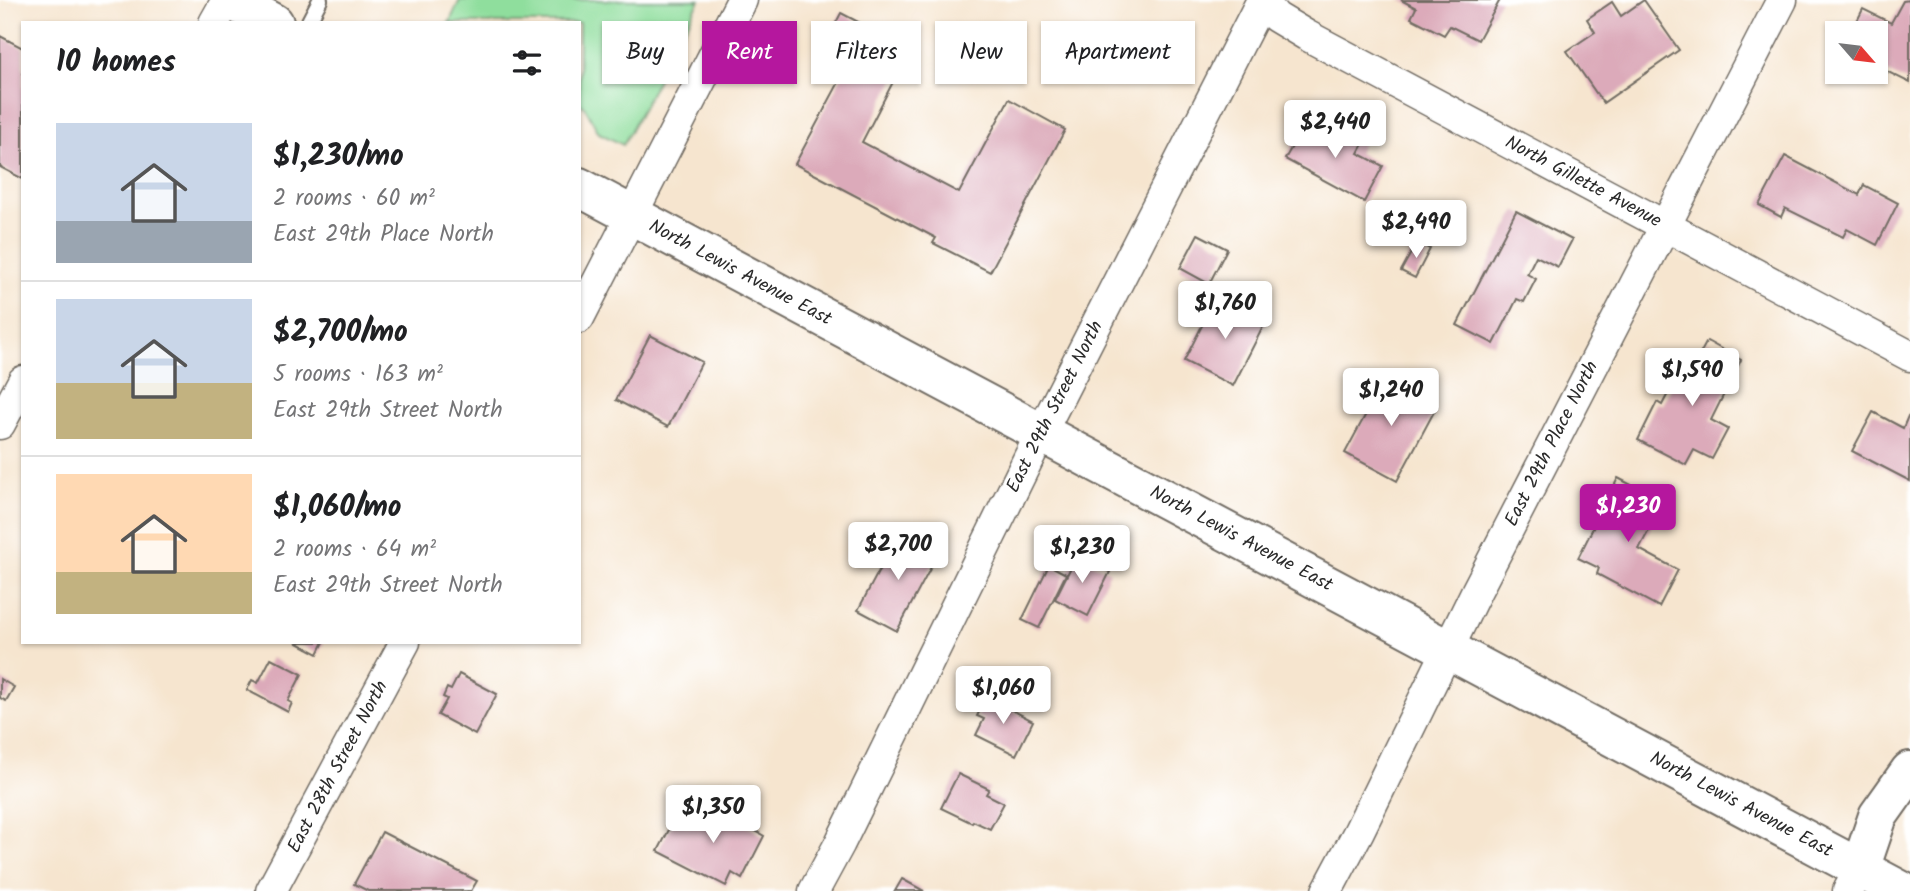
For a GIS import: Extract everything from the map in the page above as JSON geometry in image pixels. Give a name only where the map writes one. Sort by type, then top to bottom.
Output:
[{"type":"main road","points":[[229,0],[270,21]]},
{"type":"main road","name":"North Lewis Avenue East","points":[[581,188],[1448,649],[1854,880],[1902,891]]},
{"type":"main road","points":[[1854,880],[1878,816],[1910,771]]},
{"type":"main road","points":[[1854,880],[1910,812]]},
{"type":"street","points":[[215,21],[229,0]]},
{"type":"street","points":[[581,314],[742,0]]},
{"type":"street","name":"North Gillette Avenue","points":[[1262,0],[1276,17],[1306,35],[1910,356]]},
{"type":"street","name":"East 29th Street North","points":[[814,891],[1041,433],[1262,0]]},
{"type":"street","name":"East 29th Place North","points":[[1327,891],[1448,649],[1782,0]]},
{"type":"street","points":[[0,424],[21,385]]},
{"type":"street","name":"East 28th Street North","points":[[271,891],[404,644]]},
{"type":"lane","points":[[309,21],[320,0]]},
{"type":"green space","points":[[460,0],[700,0],[688,23],[602,21],[602,84],[655,84],[623,145],[599,133],[581,105],[581,21],[450,21]]},
{"type":"building","points":[[1401,0],[1500,0],[1478,40],[1450,26],[1444,35],[1411,18],[1416,8]]},
{"type":"building","points":[[1644,0],[1679,50],[1603,103],[1567,51],[1595,32],[1587,19],[1612,2],[1621,16]]},
{"type":"building","points":[[1910,0],[1910,83],[1888,72],[1888,22],[1891,23],[1903,1]]},
{"type":"building","points":[[1863,9],[1887,21],[1857,21]]},
{"type":"building","points":[[841,13],[856,21],[837,21]]},
{"type":"building","points":[[0,36],[21,47],[21,178],[0,167]]},
{"type":"building","points":[[838,84],[892,84],[862,142],[959,193],[1009,99],[1065,130],[990,272],[933,243],[936,238],[795,164]]},
{"type":"building","points":[[1305,123],[1327,134],[1331,126],[1363,144],[1358,153],[1383,166],[1364,202],[1285,159]]},
{"type":"building","points":[[1785,156],[1859,195],[1864,185],[1898,203],[1877,245],[1847,229],[1843,237],[1785,208],[1781,217],[1759,205]]},
{"type":"building","points":[[1516,211],[1572,240],[1558,267],[1536,256],[1527,274],[1536,279],[1524,302],[1517,299],[1494,344],[1457,325]]},
{"type":"building","points":[[1198,234],[1227,249],[1209,284],[1180,268]]},
{"type":"building","points":[[1417,242],[1430,249],[1415,278],[1401,271]]},
{"type":"building","points":[[1217,296],[1266,321],[1233,386],[1184,361]]},
{"type":"building","points":[[650,335],[702,362],[668,427],[616,400]]},
{"type":"building","points":[[1707,341],[1741,360],[1711,420],[1728,429],[1712,459],[1694,450],[1686,465],[1638,440],[1657,402],[1662,405],[1683,365],[1692,369]]},
{"type":"building","points":[[1388,373],[1421,391],[1415,400],[1435,410],[1397,481],[1345,453]]},
{"type":"building","points":[[1873,412],[1903,428],[1908,416],[1910,417],[1910,481],[1852,451]]},
{"type":"building","points":[[1618,478],[1664,502],[1639,549],[1678,570],[1659,607],[1597,574],[1599,568],[1578,558]]},
{"type":"building","points":[[899,533],[938,554],[897,631],[858,610]]},
{"type":"building","points":[[1077,555],[1110,572],[1088,616],[1055,599]]},
{"type":"building","points":[[1049,565],[1066,574],[1039,628],[1022,620]]},
{"type":"building","points":[[300,644],[323,644],[318,654]]},
{"type":"building","points":[[271,658],[302,674],[288,701],[292,703],[288,712],[247,690],[252,680],[258,683]]},
{"type":"building","points":[[459,674],[497,694],[475,735],[438,715],[447,699],[443,697],[447,688],[451,690]]},
{"type":"building","points":[[0,679],[14,687],[6,701],[0,698]]},
{"type":"building","points":[[987,697],[1033,721],[1016,755],[976,735],[984,719],[977,716]]},
{"type":"building","points":[[958,774],[989,789],[986,794],[1004,803],[990,829],[941,808]]},
{"type":"building","points":[[703,801],[764,836],[742,879],[732,873],[726,886],[658,851],[674,820],[689,827]]},
{"type":"building","points":[[382,832],[477,881],[471,891],[368,891],[354,884]]},
{"type":"building","points":[[902,879],[924,891],[895,891]]}]
